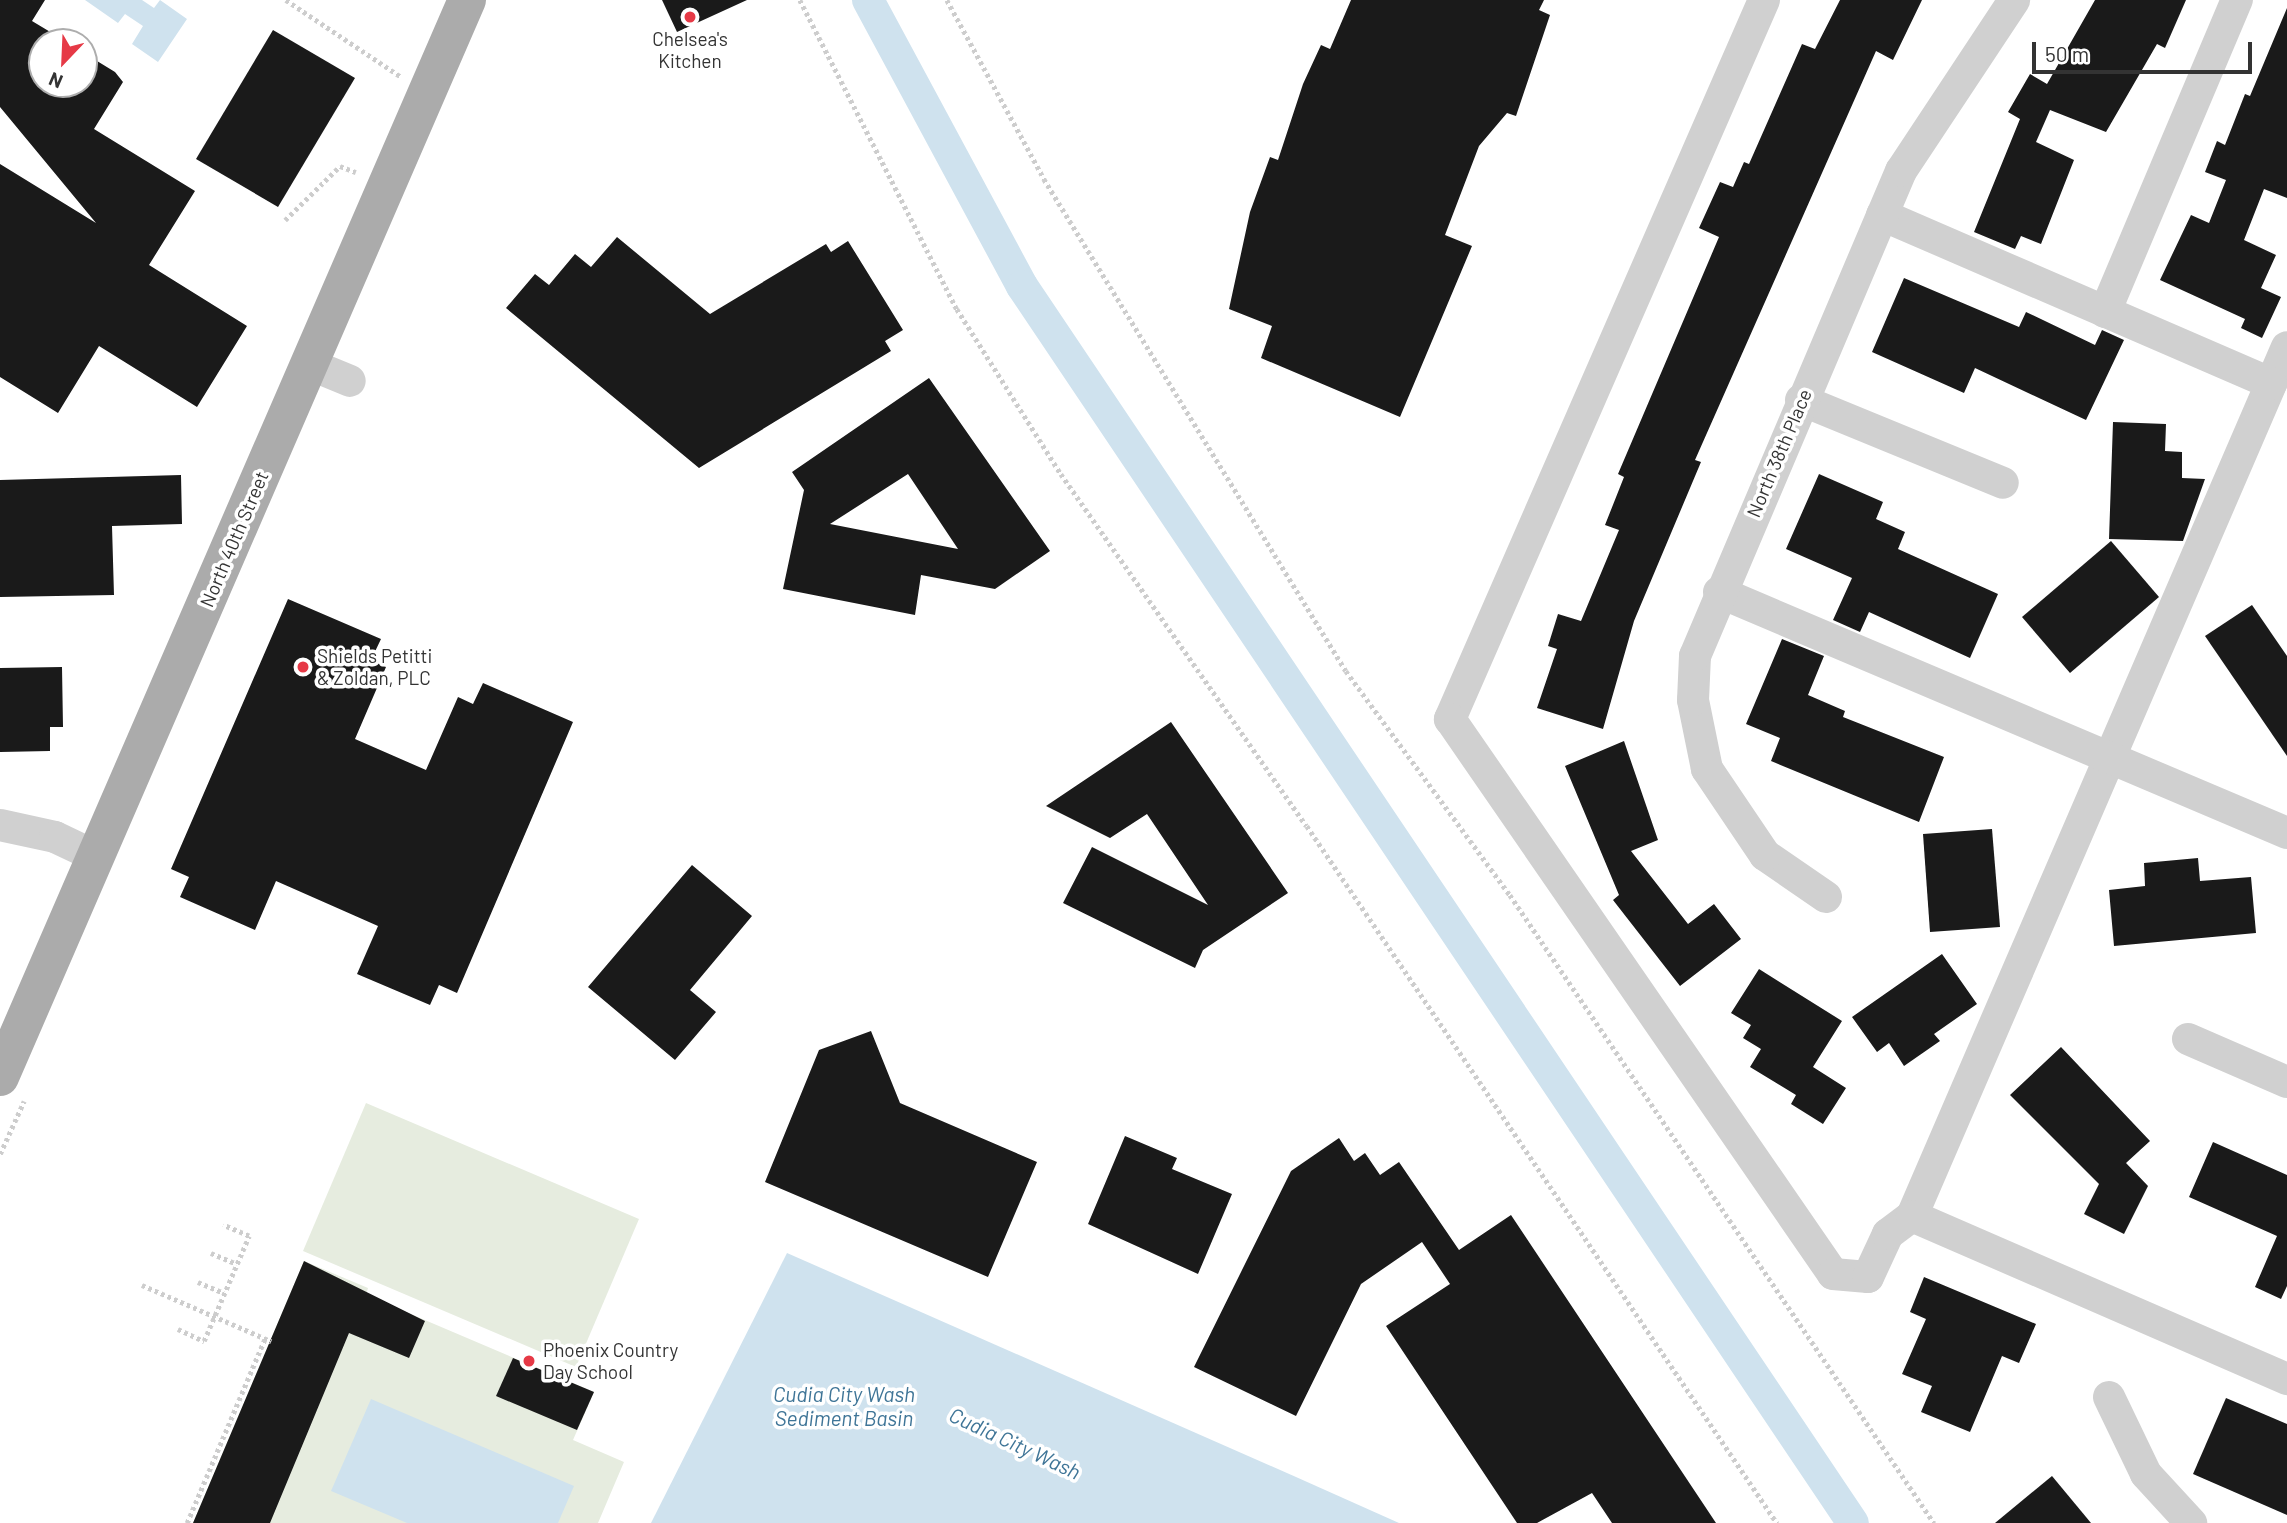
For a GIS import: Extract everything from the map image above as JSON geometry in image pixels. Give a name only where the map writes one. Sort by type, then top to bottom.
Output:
[{"type":"main road","name":"North 40th Street","points":[[2,1067],[467,0]]},
{"type":"street","points":[[1764,0],[1450,719],[1833,1274],[1868,1278],[1888,1234],[1912,1216],[2287,347]]},
{"type":"street","name":"North 38th Place","points":[[1826,897],[1765,855],[1707,769],[1693,700],[1695,656],[1719,592],[1901,171],[2014,0]]},
{"type":"street","points":[[2105,312],[2238,0]]},
{"type":"street","points":[[1882,215],[2271,383]]},
{"type":"street","points":[[309,364],[350,381]]},
{"type":"street","points":[[1801,400],[2003,483]]},
{"type":"street","points":[[1719,592],[2287,833]]},
{"type":"street","points":[[0,825],[55,837],[95,856]]},
{"type":"street","points":[[2188,1039],[2287,1082]]},
{"type":"street","points":[[1912,1216],[2287,1379]]},
{"type":"street","points":[[2109,1397],[2146,1474],[2191,1523]]},
{"type":"path","points":[[286,0],[403,79]]},
{"type":"path","points":[[800,0],[957,309],[1061,474],[1307,826],[1777,1523]]},
{"type":"path","points":[[947,0],[1045,179],[1346,671],[1510,895],[1934,1523]]},
{"type":"path","points":[[285,220],[340,166],[360,174]]},
{"type":"path","points":[[178,1329],[204,1341],[225,1293],[249,1236],[223,1224]]},
{"type":"path","points":[[211,1253],[237,1264]]},
{"type":"path","points":[[198,1282],[225,1293]]},
{"type":"path","points":[[142,1285],[271,1341]]},
{"type":"path","points":[[187,1523],[265,1338]]},
{"type":"shaded area","points":[[366,1103],[639,1219],[576,1367],[303,1251]]},
{"type":"shaded area","points":[[304,1261],[368,1288],[366,1295],[594,1392],[573,1440],[624,1462],[598,1523],[193,1523]]},
{"type":"water","points":[[85,0],[142,0],[154,8],[160,0],[187,19],[158,62],[132,44],[143,26],[125,14],[118,23]]},
{"type":"water","name":"Cudia City Wash Sediment Basin","points":[[787,1253],[1296,1477],[1399,1523],[651,1523]]},
{"type":"water","points":[[371,1399],[574,1486],[558,1523],[407,1523],[331,1491]]},
{"type":"building","points":[[0,0],[45,0],[32,21],[44,28],[28,28],[28,98],[98,98],[98,62],[115,72],[123,82],[94,129],[195,191],[149,265],[247,326],[197,407],[99,346],[58,413],[0,377],[0,164],[96,223],[0,107]]},
{"type":"building","name":"Chelsea's Kitchen","points":[[662,0],[747,0],[677,32]]},
{"type":"building","points":[[1351,0],[1544,0],[1539,10],[1550,15],[1516,116],[1507,113],[1479,146],[1445,235],[1472,246],[1400,417],[1261,358],[1272,326],[1229,309],[1250,212],[1270,157],[1278,160],[1303,84],[1321,45],[1330,49]]},
{"type":"building","points":[[1840,0],[1922,0],[1893,60],[1876,51],[1695,460],[1701,462],[1634,621],[1603,729],[1537,708],[1557,649],[1548,646],[1558,614],[1581,621],[1619,530],[1605,525],[1624,477],[1618,474],[1719,237],[1699,228],[1720,182],[1733,187],[1744,162],[1749,164],[1802,44],[1815,49]]},
{"type":"building","points":[[2095,0],[2186,0],[2165,48],[2157,44],[2106,132],[2050,110],[2036,142],[2074,160],[2041,244],[2021,236],[2015,249],[1974,232],[2020,119],[2008,112],[2030,74],[2047,84]]},
{"type":"building","points":[[2287,8],[2287,198],[2264,189],[2244,240],[2276,255],[2261,288],[2281,297],[2262,338],[2241,328],[2245,319],[2160,280],[2191,215],[2209,223],[2226,180],[2205,172],[2217,141],[2225,145],[2245,94],[2250,96]]},
{"type":"building","points":[[273,30],[355,78],[278,207],[196,159]]},
{"type":"building","points":[[617,237],[710,314],[826,244],[831,252],[848,241],[903,330],[885,341],[891,351],[699,468],[506,308],[535,274],[549,285],[575,254],[591,267]]},
{"type":"building","points":[[1904,278],[2019,327],[2026,312],[2095,345],[2102,330],[2124,340],[2086,420],[1975,368],[1964,393],[1872,352]]},
{"type":"building","points":[[929,378],[1050,551],[995,589],[921,575],[915,615],[783,589],[804,490],[792,472]],"holes":[[[908,474],[958,549],[830,524]]]},
{"type":"building","points":[[2113,422],[2166,424],[2165,451],[2182,452],[2182,478],[2205,479],[2183,541],[2109,539]]},
{"type":"building","points":[[1819,474],[1883,502],[1876,519],[1905,532],[1898,549],[1998,594],[1970,658],[1869,612],[1860,632],[1833,620],[1852,578],[1786,549]]},
{"type":"building","points":[[181,475],[182,524],[112,526],[114,595],[0,597],[0,480]]},
{"type":"building","points":[[2111,541],[2159,597],[2070,673],[2022,617]]},
{"type":"building","points":[[288,599],[381,639],[371,660],[386,667],[355,739],[426,770],[458,697],[473,704],[483,683],[573,722],[457,993],[439,985],[430,1005],[357,974],[378,926],[276,881],[255,930],[180,897],[189,877],[171,869]]},
{"type":"building","points":[[2252,605],[2287,656],[2287,756],[2205,636]]},
{"type":"building","points":[[1782,639],[1824,656],[1808,695],[1845,711],[1843,717],[1944,757],[1919,822],[1771,761],[1780,738],[1746,724]]},
{"type":"building","points":[[62,667],[63,727],[50,727],[50,751],[0,752],[0,668]]},
{"type":"building","points":[[1171,722],[1288,893],[1203,950],[1195,968],[1063,903],[1092,847],[1208,905],[1147,814],[1110,838],[1046,806]]},
{"type":"building","points":[[1624,741],[1658,840],[1631,851],[1688,924],[1714,904],[1741,939],[1680,986],[1613,900],[1619,895],[1565,766]]},
{"type":"building","points":[[1992,829],[2000,927],[1930,932],[1923,834]]},
{"type":"building","points":[[2198,858],[2200,881],[2251,877],[2256,933],[2114,946],[2109,890],[2145,886],[2144,863]]},
{"type":"building","points":[[692,865],[752,916],[690,990],[716,1012],[675,1060],[588,987]]},
{"type":"building","points":[[1942,954],[1977,1004],[1934,1034],[1940,1041],[1904,1066],[1889,1043],[1877,1052],[1852,1017]]},
{"type":"building","points":[[1759,969],[1842,1021],[1813,1067],[1846,1088],[1823,1124],[1791,1104],[1796,1095],[1750,1067],[1761,1049],[1743,1038],[1751,1025],[1731,1013]]},
{"type":"building","points":[[871,1031],[900,1103],[1037,1162],[988,1277],[765,1182],[819,1050]]},
{"type":"building","points":[[2061,1047],[2150,1141],[2126,1163],[2148,1186],[2124,1234],[2084,1214],[2099,1184],[2010,1095]]},
{"type":"building","points":[[1125,1136],[1177,1158],[1172,1169],[1232,1194],[1198,1274],[1088,1224]]},
{"type":"building","points":[[1339,1138],[1354,1161],[1365,1153],[1380,1175],[1399,1162],[1459,1250],[1511,1215],[1716,1523],[1612,1523],[1592,1493],[1537,1523],[1517,1523],[1386,1326],[1450,1284],[1422,1242],[1361,1284],[1296,1416],[1194,1367],[1291,1171]]},
{"type":"building","points":[[2213,1142],[2287,1175],[2287,1286],[2281,1299],[2255,1287],[2277,1236],[2189,1197]]},
{"type":"building","points":[[304,1261],[425,1321],[409,1358],[349,1333],[270,1523],[193,1523]]},
{"type":"building","points":[[1924,1277],[2036,1324],[2019,1363],[2002,1356],[1970,1432],[1921,1412],[1932,1386],[1902,1374],[1926,1319],[1910,1312]]},
{"type":"building","points":[[513,1358],[594,1392],[577,1430],[496,1396]]},
{"type":"building","points":[[2226,1398],[2287,1424],[2287,1515],[2193,1474]]},
{"type":"building","points":[[2052,1476],[2091,1523],[1995,1523]]},
{"type":"waterway","points":[[868,0],[1022,286],[1853,1523]]},
{"type":"place","name":"Chelsea's Kitchen","points":[[690,17]]},
{"type":"place","name":"Shields Petitti & Zoldan, PLC","points":[[303,667]]},
{"type":"place","name":"Phoenix Country Day School","points":[[529,1361]]},
{"type":"water label","name":"Cudia City Wash","points":[[1015,1443]]}]
